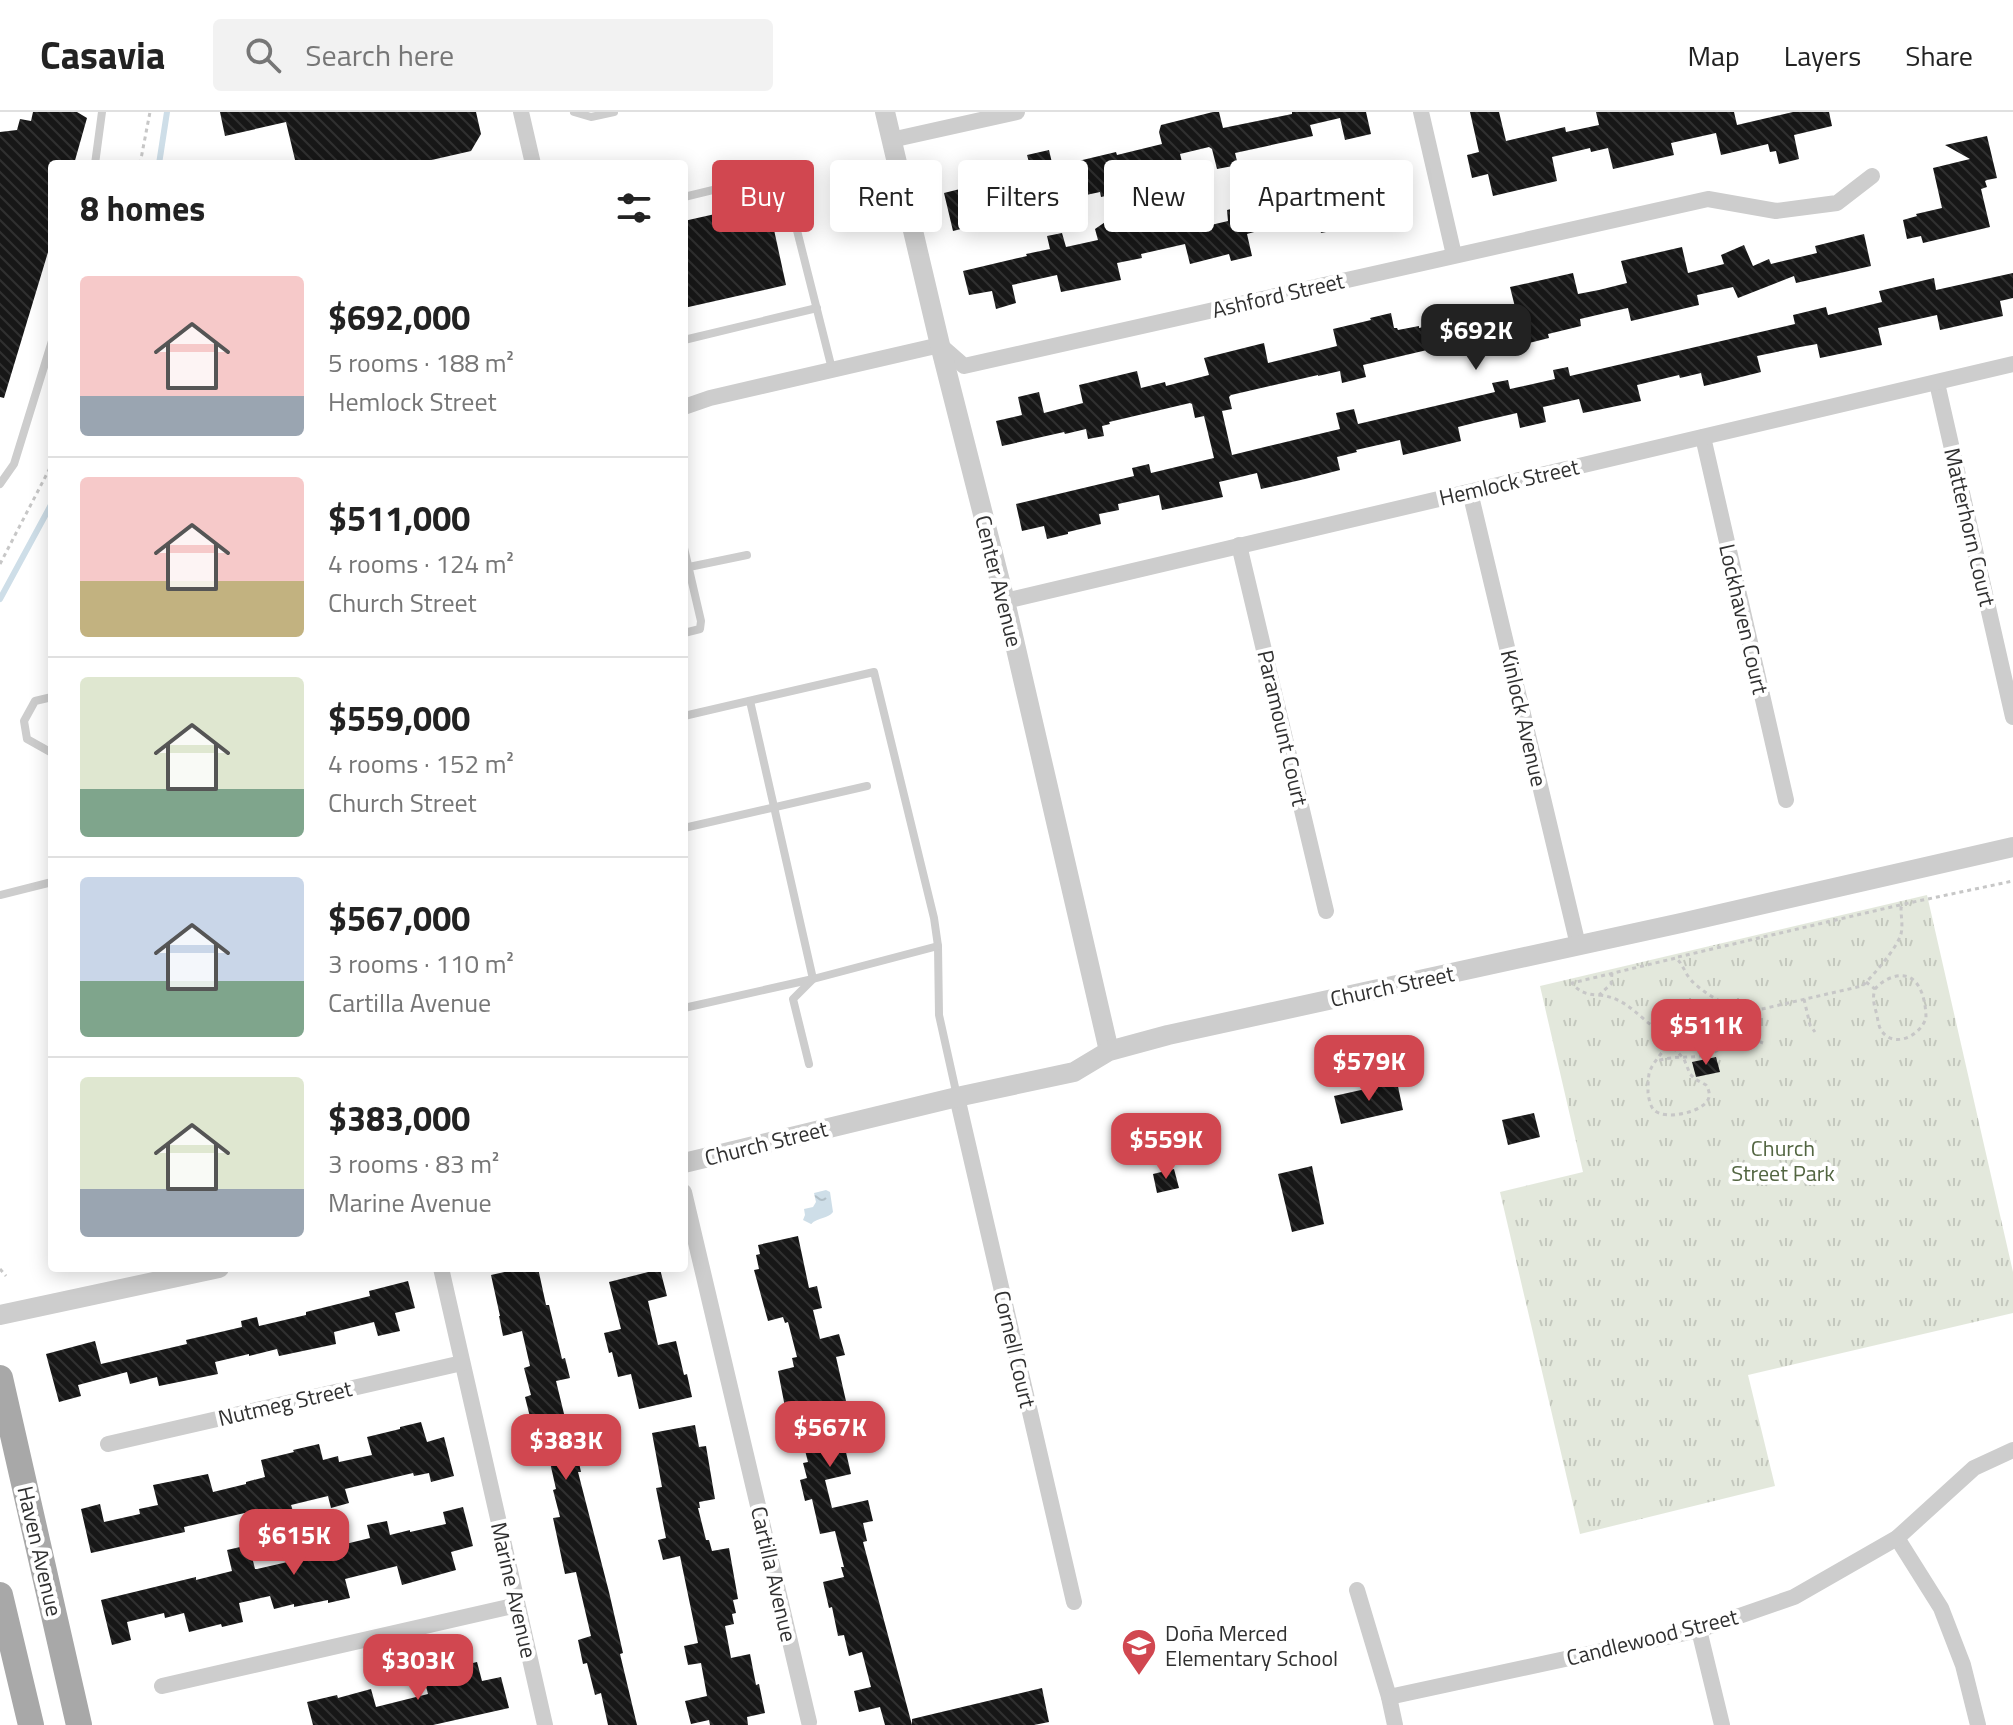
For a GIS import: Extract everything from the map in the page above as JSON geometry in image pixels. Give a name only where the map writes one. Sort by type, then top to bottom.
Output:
[{"type":"main road","name":"Haven Avenue","points":[[0,1378],[79,1725]]},
{"type":"main road","points":[[0,1595],[31,1725]]},
{"type":"street","points":[[521,112],[532,160]]},
{"type":"street","name":"Center Avenue","points":[[885,112],[1005,601],[1109,1051]]},
{"type":"street","points":[[891,140],[1017,112]]},
{"type":"street","points":[[1421,112],[1454,255]]},
{"type":"street","name":"Ashford Street","points":[[940,345],[964,366],[1708,199],[1776,211],[1837,203],[1872,176]]},
{"type":"street","points":[[688,406],[940,345]]},
{"type":"street","name":"Hemlock Street","points":[[1005,601],[2013,364]]},
{"type":"street","name":"Matterhorn Court","points":[[1937,383],[2013,717]]},
{"type":"street","name":"Lockhaven Court","points":[[1703,437],[1786,800]]},
{"type":"street","name":"Kinlock Avenue","points":[[1470,492],[1578,945]]},
{"type":"street","name":"Paramount Court","points":[[1239,545],[1326,911]]},
{"type":"street","name":"Church Street","points":[[688,1162],[1074,1072],[1109,1051],[1168,1035],[1697,920],[2013,847]]},
{"type":"street","name":"Cornell Court","points":[[957,1097],[1074,1602]]},
{"type":"street","name":"Cartilla Avenue","points":[[688,1209],[809,1722]]},
{"type":"street","points":[[0,1315],[200,1272]]},
{"type":"street","name":"Marine Avenue","points":[[442,1272],[545,1725]]},
{"type":"street","name":"Nutmeg Street","points":[[108,1444],[462,1363]]},
{"type":"street","name":"Candlewood Street","points":[[1389,1697],[1699,1630],[1794,1597],[1897,1538],[1974,1468],[2013,1450]]},
{"type":"street","points":[[1897,1538],[1941,1608],[1963,1665],[1978,1725]]},
{"type":"street","points":[[1357,1590],[1395,1725]]},
{"type":"street","points":[[162,1686],[517,1605]]},
{"type":"street","points":[[1699,1630],[1722,1725]]},
{"type":"lane","points":[[96,160],[102,112]]},
{"type":"lane","points":[[574,112],[591,117],[614,112]]},
{"type":"lane","points":[[688,196],[771,176],[785,183],[833,370]]},
{"type":"lane","points":[[688,339],[817,308]]},
{"type":"lane","points":[[0,484],[14,464],[48,354]]},
{"type":"lane","points":[[688,569],[747,555]]},
{"type":"lane","points":[[688,576],[701,621],[700,629],[688,632]]},
{"type":"lane","points":[[688,715],[874,672],[934,918],[938,946],[939,1015],[957,1097]]},
{"type":"lane","points":[[48,698],[35,701],[24,721],[27,739],[48,751]]},
{"type":"lane","points":[[750,701],[813,979]]},
{"type":"lane","points":[[688,827],[867,786]]},
{"type":"lane","points":[[0,895],[48,883]]},
{"type":"lane","points":[[688,1007],[938,946]]},
{"type":"lane","points":[[809,1064],[793,999],[813,979]]},
{"type":"path","points":[[141,160],[150,112]]},
{"type":"path","points":[[0,564],[48,472]]},
{"type":"path","points":[[1763,1043],[1727,1032],[1718,1025],[1683,1027],[1668,1042],[1650,1070],[1649,1098],[1655,1112],[1671,1116],[1697,1108],[1709,1097],[1706,1085],[1690,1074],[1684,1059],[1668,1042],[1663,1032],[1627,1004],[1610,996],[1589,995],[1572,983],[2013,881]]},
{"type":"path","points":[[1657,1061],[1676,1056],[1684,1059],[1703,1058],[1723,1048],[1728,1042],[1727,1032],[1737,1017],[1749,1012],[1862,986],[1900,938],[1901,908],[1904,904]]},
{"type":"path","points":[[1676,958],[1701,990],[1741,1011],[1749,1012]]},
{"type":"path","points":[[1599,995],[1611,984],[1612,973]]},
{"type":"path","points":[[1898,976],[1909,977],[1918,985],[1926,1018],[1917,1034],[1899,1039],[1882,1032],[1873,999],[1875,989],[1887,979],[1898,976]]},
{"type":"path","points":[[1866,982],[1875,989]]},
{"type":"path","points":[[1804,999],[1810,1025],[1815,1032]]},
{"type":"path","points":[[0,1269],[6,1276]]},
{"type":"green space","name":"Church Street Park","points":[[1927,895],[2013,1272],[2013,1313],[1748,1375],[1775,1486],[1580,1534],[1500,1192],[1583,1172],[1540,986]]},
{"type":"water","points":[[830,1192],[833,1212],[811,1224],[803,1220],[804,1209],[813,1207],[816,1202],[814,1193]]},
{"type":"building","points":[[33,112],[77,112],[87,118],[75,160],[48,160],[48,252],[4,398],[0,397],[0,132],[17,130],[20,119],[31,121]]},
{"type":"building","points":[[220,112],[476,112],[481,134],[471,151],[432,160],[295,160],[286,122],[225,136]]},
{"type":"building","points":[[1213,112],[1219,112],[1223,128],[1292,112],[1366,112],[1371,134],[1345,140],[1340,118],[1310,125],[1313,136],[1235,153],[1237,160],[1230,160],[1230,167],[1217,169],[1209,147],[1180,154],[1182,160],[1104,160],[1104,196],[1101,197],[1100,192],[1088,195],[1088,160],[1082,160],[1162,144],[1161,125]]},
{"type":"building","points":[[1470,112],[1499,112],[1506,141],[1565,127],[1566,132],[1599,125],[1596,112],[1734,112],[1737,125],[1793,112],[1829,112],[1832,126],[1794,135],[1799,159],[1779,164],[1776,151],[1770,152],[1768,144],[1721,155],[1716,133],[1671,143],[1674,155],[1613,169],[1608,148],[1591,152],[1590,148],[1552,157],[1557,181],[1493,196],[1488,174],[1472,178],[1467,155],[1479,152]]},
{"type":"building","points":[[1987,136],[1997,178],[1985,181],[1987,187],[1981,189],[1990,227],[1923,243],[1921,236],[1907,239],[1903,220],[1942,208],[1933,168],[1970,159],[1945,145]]},
{"type":"building","points":[[1049,150],[1051,160],[1028,160],[1027,155]]},
{"type":"building","points":[[958,190],[958,230],[953,231],[944,193]]},
{"type":"building","points":[[1230,209],[1230,232],[1254,232],[1247,234],[1252,256],[1231,261],[1229,254],[1190,264],[1185,244],[1117,263],[1121,280],[1061,292],[1057,275],[1012,285],[1016,303],[996,309],[992,291],[969,295],[963,271],[1050,249],[1047,236],[1062,233],[1066,247],[1098,240],[1095,229],[1104,223],[1104,232],[1214,232],[1214,224],[1228,221],[1227,210]]},
{"type":"building","points":[[712,215],[712,232],[775,232],[786,285],[688,307],[688,220]]},
{"type":"building","points":[[1864,234],[1871,266],[1796,283],[1794,276],[1738,298],[1733,287],[1697,295],[1699,305],[1631,321],[1628,308],[1614,311],[1580,319],[1581,326],[1548,334],[1549,338],[1529,343],[1526,334],[1477,345],[1478,349],[1463,352],[1462,344],[1440,347],[1363,365],[1366,377],[1342,383],[1340,371],[1231,395],[1232,409],[1222,411],[1232,455],[1340,429],[1336,413],[1354,409],[1358,424],[1495,392],[1492,383],[1508,380],[1510,389],[1555,379],[1553,370],[1568,367],[1570,376],[1795,324],[1793,315],[1826,307],[1828,315],[1882,302],[1879,291],[1934,278],[1936,290],[2013,273],[2013,298],[2000,301],[2003,316],[1940,330],[1937,315],[1878,328],[1882,345],[1820,358],[1817,344],[1757,356],[1761,372],[1725,381],[1704,386],[1701,373],[1637,385],[1641,401],[1583,413],[1579,399],[1543,407],[1546,422],[1520,428],[1517,413],[1458,427],[1461,441],[1403,455],[1400,440],[1356,450],[1337,457],[1340,470],[1305,479],[1261,489],[1257,473],[1219,482],[1223,497],[1162,510],[1159,495],[1118,504],[1119,510],[1099,514],[1101,524],[1068,534],[1047,539],[1044,526],[1022,531],[1016,504],[1134,476],[1132,468],[1149,464],[1151,473],[1214,458],[1204,416],[1195,418],[1190,403],[1109,422],[1102,426],[1104,436],[1088,439],[1086,429],[1002,446],[996,421],[1022,415],[1018,397],[1039,392],[1044,413],[1083,403],[1079,385],[1137,371],[1141,388],[1165,382],[1166,386],[1209,375],[1204,358],[1264,343],[1268,363],[1337,346],[1333,329],[1391,313],[1394,328],[1398,330],[1470,316],[1472,322],[1516,311],[1510,287],[1573,273],[1578,294],[1599,290],[1627,283],[1621,261],[1682,247],[1688,273],[1724,264],[1721,255],[1744,245],[1753,266],[1769,259],[1771,264],[1817,253],[1815,246]]},
{"type":"building","points":[[1716,1057],[1720,1072],[1696,1077],[1692,1062]]},
{"type":"building","points":[[1397,1082],[1403,1110],[1341,1124],[1334,1096]]},
{"type":"building","points":[[1534,1113],[1540,1137],[1508,1145],[1502,1120]]},
{"type":"building","points":[[1312,1166],[1324,1224],[1292,1232],[1278,1174]]},
{"type":"building","points":[[1174,1169],[1179,1188],[1157,1193],[1153,1174]]},
{"type":"building","points":[[798,1236],[809,1288],[817,1286],[822,1308],[813,1310],[820,1339],[839,1334],[845,1355],[836,1357],[853,1432],[842,1435],[851,1474],[825,1480],[832,1508],[868,1500],[873,1521],[863,1523],[867,1541],[863,1542],[912,1725],[885,1725],[880,1707],[859,1712],[854,1691],[871,1687],[862,1652],[849,1656],[844,1635],[838,1636],[832,1607],[829,1608],[823,1582],[844,1577],[841,1567],[844,1567],[835,1531],[820,1534],[812,1499],[805,1501],[800,1480],[807,1478],[803,1463],[808,1462],[800,1431],[790,1433],[778,1371],[794,1367],[792,1358],[797,1357],[788,1322],[785,1323],[783,1317],[768,1321],[754,1270],[759,1269],[756,1255],[760,1254],[758,1245]]},
{"type":"building","points":[[539,1272],[546,1305],[549,1305],[562,1359],[565,1358],[570,1378],[556,1381],[566,1422],[570,1421],[581,1472],[578,1472],[609,1592],[637,1725],[608,1725],[601,1693],[595,1695],[587,1663],[583,1664],[578,1640],[591,1636],[576,1572],[565,1574],[553,1518],[560,1517],[547,1449],[536,1452],[525,1397],[531,1395],[524,1368],[530,1366],[522,1331],[503,1336],[491,1275]]},
{"type":"building","points":[[661,1272],[667,1296],[648,1301],[658,1345],[676,1341],[692,1397],[639,1409],[631,1374],[618,1377],[604,1333],[621,1329],[609,1282]]},
{"type":"building","points":[[408,1281],[415,1308],[395,1313],[400,1331],[378,1336],[374,1322],[334,1332],[336,1344],[279,1356],[277,1349],[215,1362],[218,1374],[159,1386],[157,1377],[130,1384],[127,1372],[78,1385],[81,1396],[59,1402],[46,1354],[95,1341],[101,1364],[187,1344],[186,1340],[242,1327],[241,1321],[257,1317],[259,1326],[306,1315],[306,1312],[370,1296],[369,1291]]},
{"type":"building","points":[[421,1422],[427,1442],[444,1437],[454,1476],[431,1482],[429,1473],[414,1476],[413,1473],[345,1489],[349,1503],[331,1508],[328,1496],[291,1505],[294,1514],[273,1519],[274,1525],[253,1530],[249,1512],[184,1527],[185,1532],[91,1553],[81,1509],[100,1504],[104,1522],[140,1514],[139,1509],[158,1505],[153,1485],[208,1474],[213,1492],[246,1484],[265,1477],[261,1460],[319,1444],[323,1460],[338,1456],[339,1462],[372,1455],[367,1437]]},
{"type":"building","points":[[695,1425],[699,1447],[706,1446],[715,1499],[699,1502],[698,1508],[712,1551],[729,1548],[738,1599],[733,1600],[736,1613],[732,1614],[734,1624],[725,1626],[731,1658],[750,1654],[765,1713],[747,1717],[748,1725],[710,1725],[709,1720],[691,1724],[685,1701],[707,1696],[701,1663],[688,1665],[684,1646],[698,1643],[680,1556],[663,1560],[658,1540],[666,1538],[656,1488],[662,1487],[652,1433]]},
{"type":"building","points":[[463,1507],[473,1546],[451,1552],[456,1570],[402,1585],[397,1566],[345,1579],[350,1598],[274,1609],[270,1596],[239,1603],[243,1622],[189,1632],[184,1613],[165,1618],[164,1613],[127,1622],[131,1640],[112,1645],[101,1600],[232,1571],[227,1550],[249,1545],[257,1569],[318,1555],[317,1551],[370,1538],[367,1525],[387,1521],[390,1535],[446,1524],[443,1512]]},
{"type":"building","points":[[477,1662],[482,1681],[501,1677],[509,1708],[433,1725],[313,1725],[307,1702],[371,1689],[376,1707],[428,1694],[423,1675]]},
{"type":"building","points":[[1042,1688],[1049,1722],[1034,1725],[912,1725],[912,1719]]},
{"type":"waterway","points":[[160,160],[167,112]]},
{"type":"waterway","points":[[0,599],[48,510]]},
{"type":"place","name":"Doña Merced Elementary School","points":[[1139,1677]]}]
